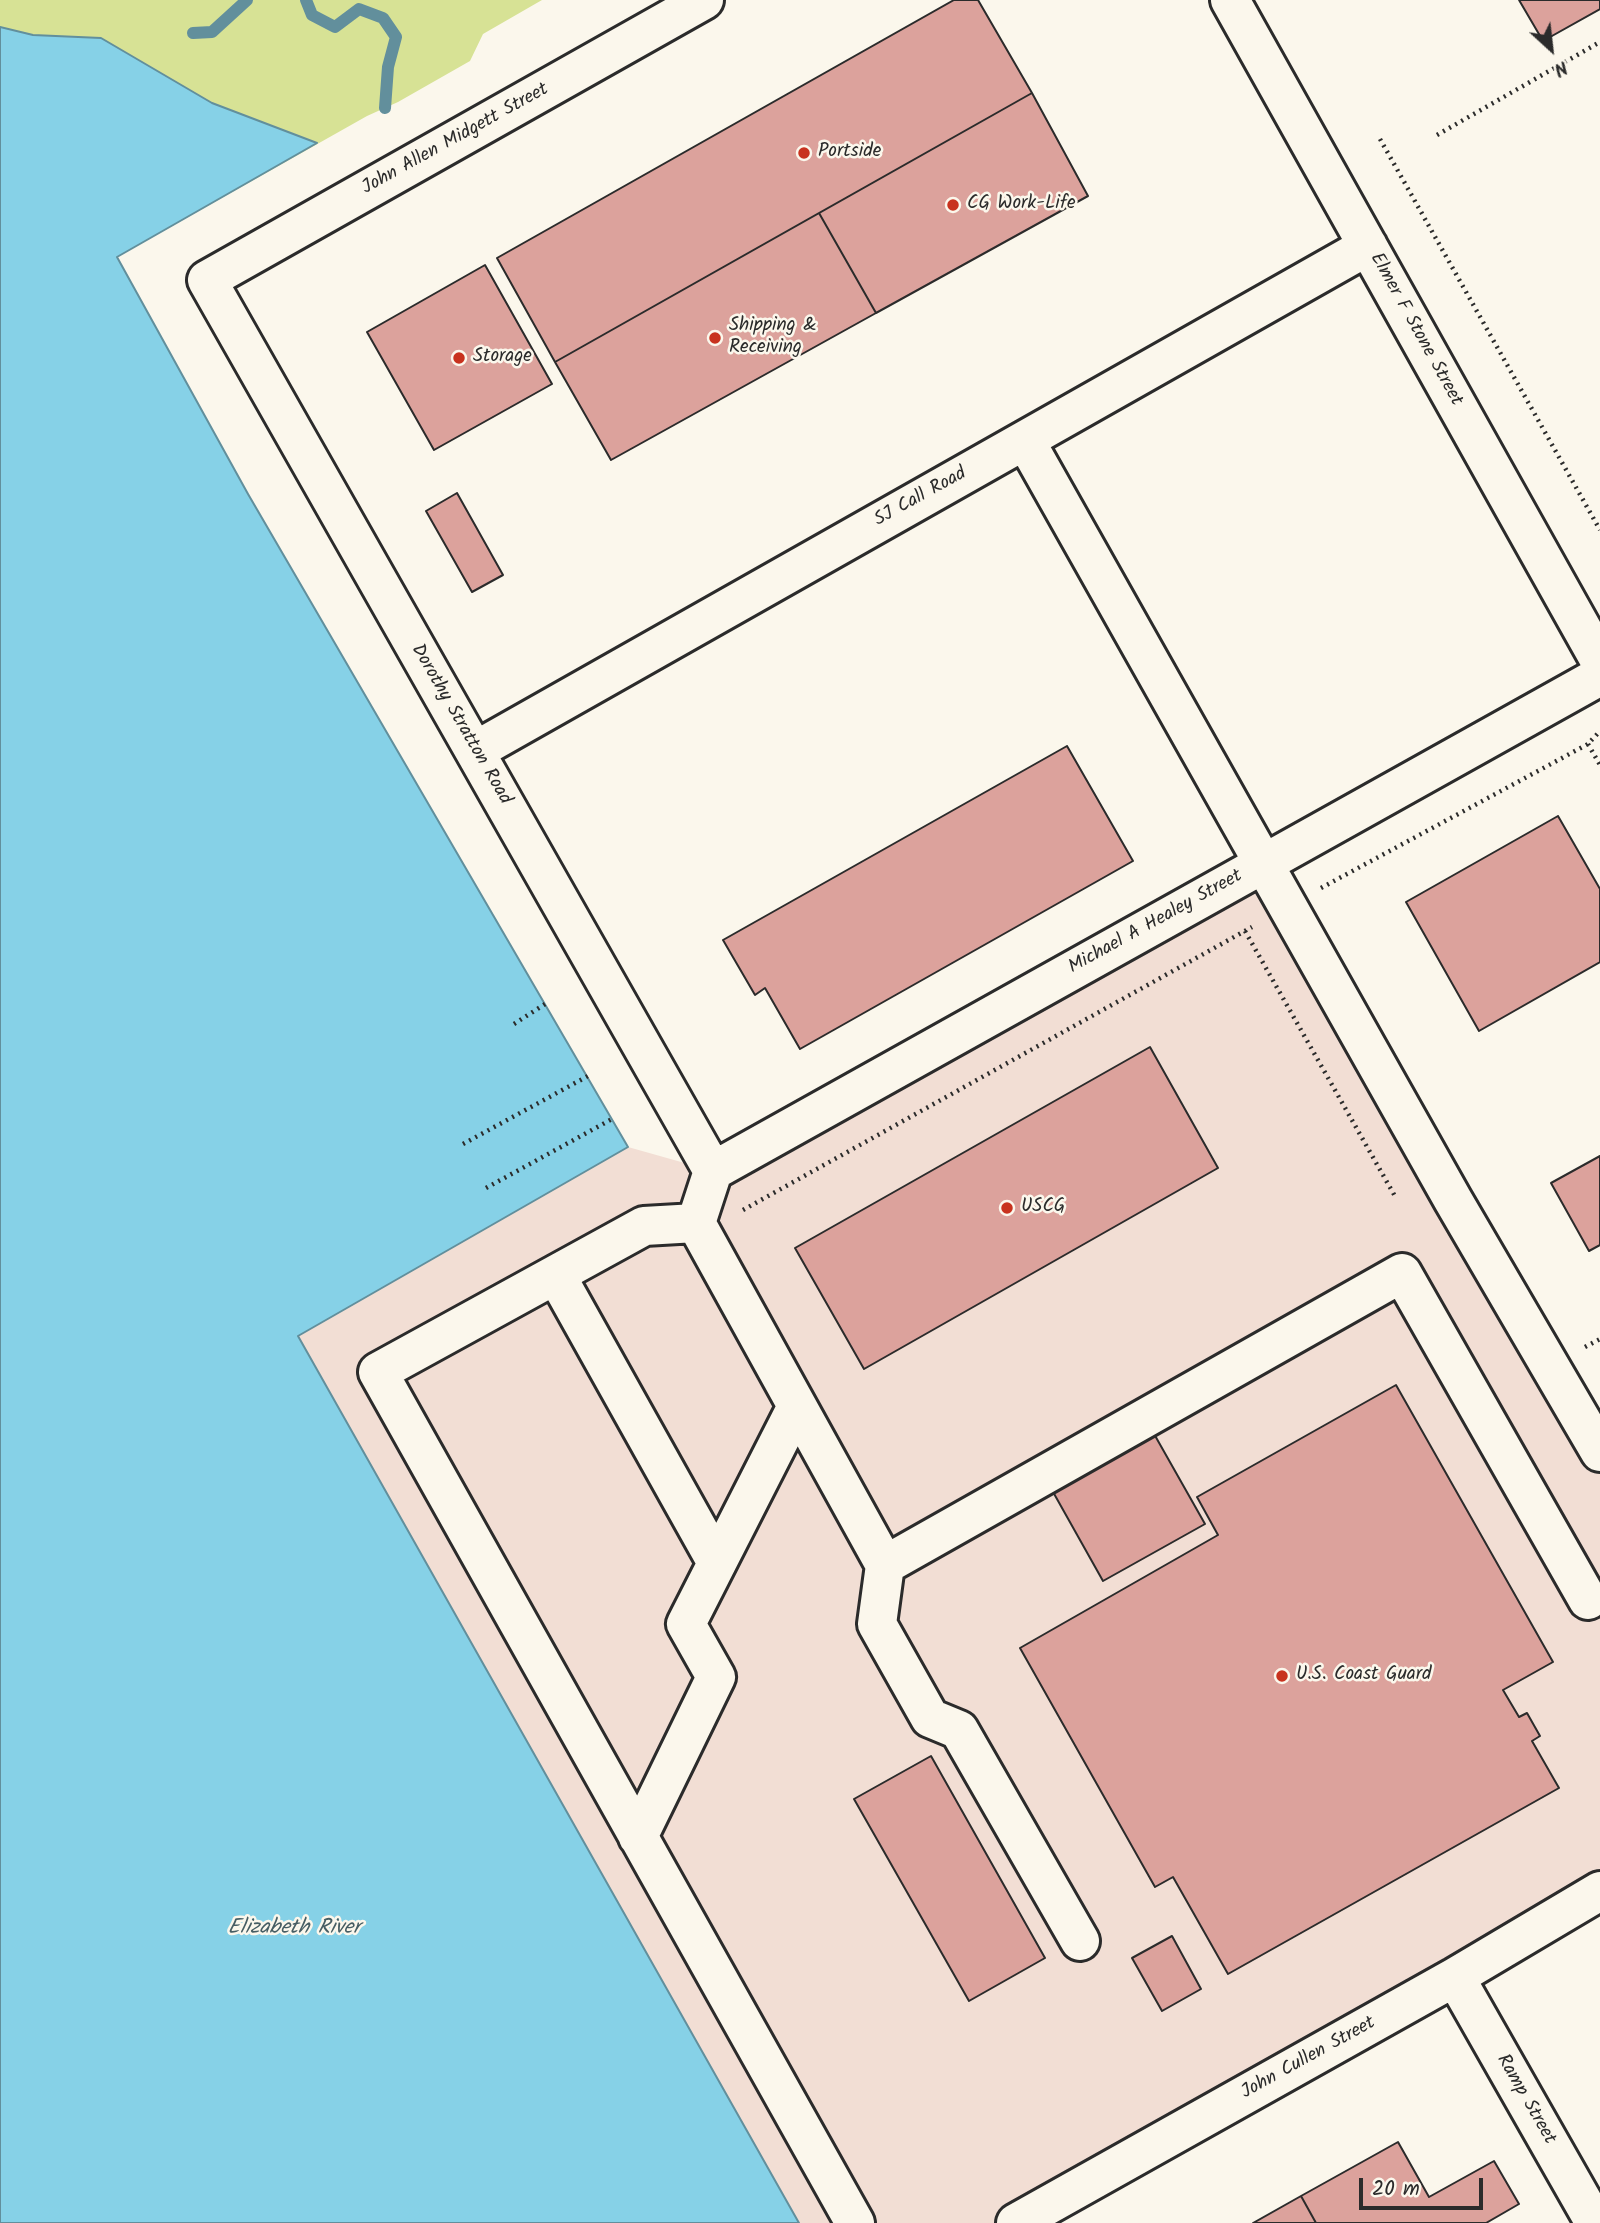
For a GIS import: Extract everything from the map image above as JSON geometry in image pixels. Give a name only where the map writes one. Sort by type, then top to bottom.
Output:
[{"type":"street","name":"John Allen Midgett Street","points":[[207,280],[704,0]]},
{"type":"street","name":"Elmer F Stone Street","points":[[1230,0],[1600,661]]},
{"type":"street","name":"SJ Call Road","points":[[475,751],[1368,246]]},
{"type":"street","name":"Dorothy Stratton Road","points":[[207,280],[713,1171]]},
{"type":"street","points":[[1025,440],[1453,1200],[1600,1452]]},
{"type":"street","name":"Michael A Healey Street","points":[[713,1171],[1600,676]]},
{"type":"street","points":[[713,1171],[699,1228],[886,1565],[877,1624],[930,1718],[959,1730],[1080,1941]]},
{"type":"street","points":[[699,1228],[644,1226],[378,1372],[855,2223]]},
{"type":"street","points":[[886,1565],[1402,1273],[1588,1600]]},
{"type":"street","points":[[556,1275],[717,1563]]},
{"type":"street","points":[[638,1837],[716,1678],[686,1624],[797,1406]]},
{"type":"street","name":"John Cullen Street","points":[[1016,2223],[1455,1977],[1600,1891]]},
{"type":"street","name":"Ramp Street","points":[[1455,1977],[1595,2223]]},
{"type":"path","points":[[1437,135],[1600,42]]},
{"type":"path","points":[[1380,139],[1600,530]]},
{"type":"path","points":[[699,1228],[1588,744],[1600,731]]},
{"type":"path","points":[[1588,744],[1600,765]]},
{"type":"path","points":[[1245,931],[1396,1198]]},
{"type":"path","points":[[514,1024],[545,1004]]},
{"type":"path","points":[[463,1144],[588,1076]]},
{"type":"path","points":[[486,1188],[612,1119]]},
{"type":"shaded area","points":[[1262,863],[1600,1459],[1600,1891],[1016,2223],[799,2223],[298,1336],[628,1147],[713,1171]]},
{"type":"green space","points":[[0,0],[542,0],[483,34],[470,61],[117,257],[0,152]]},
{"type":"water","name":"Elizabeth River","points":[[0,27],[33,35],[101,38],[212,103],[317,143],[117,257],[248,494],[628,1147],[298,1336],[799,2223],[0,2223]]},
{"type":"building","name":"Portside","points":[[954,0],[978,0],[1032,93],[555,362],[497,258]]},
{"type":"building","points":[[1519,0],[1600,0],[1600,9],[1543,41]]},
{"type":"building","name":"CG Work-Life","points":[[1032,93],[1088,196],[876,313],[819,213]]},
{"type":"building","name":"Shipping & Receiving","points":[[819,213],[876,313],[611,460],[555,362]]},
{"type":"building","name":"Storage","points":[[485,265],[552,384],[434,450],[367,332]]},
{"type":"building","points":[[457,493],[503,575],[472,592],[426,511]]},
{"type":"building","points":[[1067,746],[1133,861],[800,1049],[765,988],[755,995],[723,940]]},
{"type":"building","points":[[1558,816],[1600,889],[1600,962],[1479,1031],[1406,902]]},
{"type":"building","name":"USCG","points":[[1150,1047],[1218,1168],[864,1369],[795,1248]]},
{"type":"building","points":[[1600,1156],[1600,1245],[1589,1251],[1551,1183]]},
{"type":"building","name":"U.S. Coast Guard","points":[[1396,1385],[1553,1662],[1503,1690],[1519,1717],[1527,1713],[1540,1736],[1532,1741],[1559,1788],[1228,1974],[1173,1877],[1155,1887],[1020,1648],[1218,1535],[1197,1497]]},
{"type":"building","points":[[1149,1425],[1205,1524],[1103,1581],[1048,1483]]},
{"type":"building","points":[[931,1756],[1045,1958],[969,2001],[854,1799]]},
{"type":"building","points":[[1172,1936],[1201,1989],[1162,2011],[1132,1958]]},
{"type":"building","points":[[1398,2142],[1429,2197],[1494,2161],[1519,2204],[1486,2223],[1316,2223],[1301,2196]]},
{"type":"building","points":[[1301,2196],[1316,2223],[1253,2223]]},
{"type":"waterway","points":[[193,33],[212,32],[247,0]]},
{"type":"waterway","points":[[306,0],[312,15],[335,27],[359,9],[383,18],[396,37],[388,67],[385,108]]},
{"type":"place","name":"Portside","points":[[804,153]]},
{"type":"place","name":"CG Work-Life","points":[[953,205]]},
{"type":"place","name":"Shipping & Receiving","points":[[715,338]]},
{"type":"place","name":"Storage","points":[[459,358]]},
{"type":"place","name":"USCG","points":[[1007,1208]]},
{"type":"place","name":"U.S. Coast Guard","points":[[1282,1676]]}]
